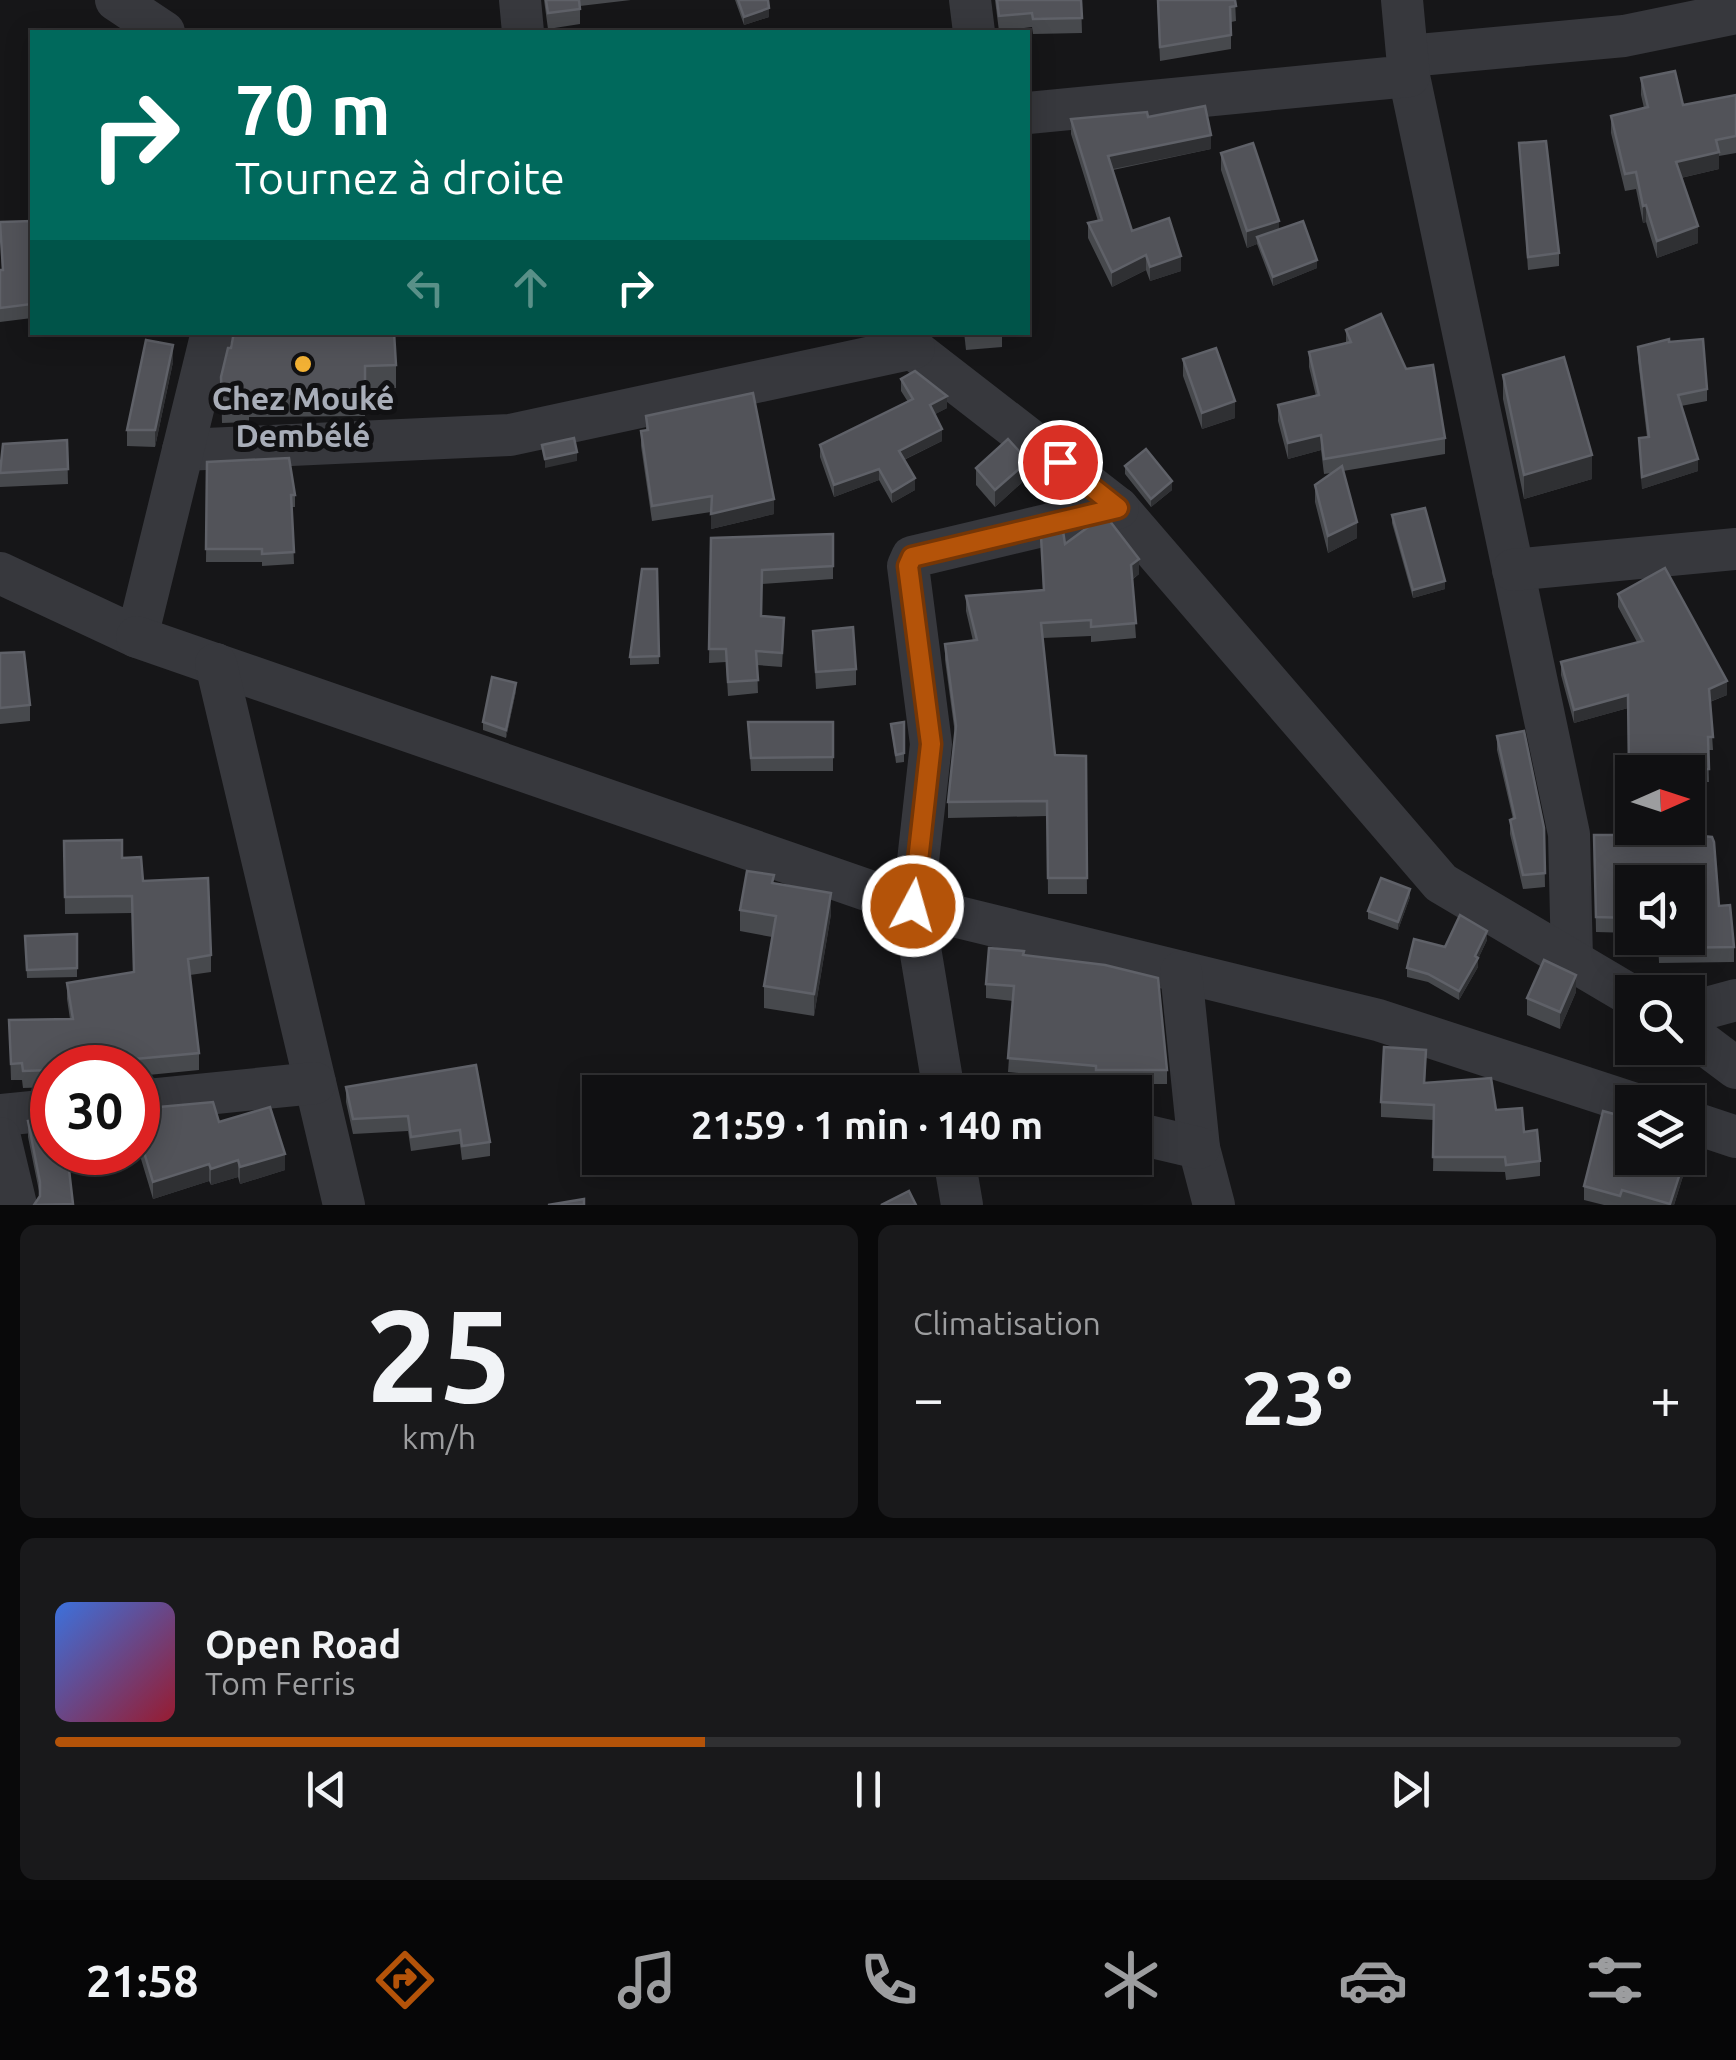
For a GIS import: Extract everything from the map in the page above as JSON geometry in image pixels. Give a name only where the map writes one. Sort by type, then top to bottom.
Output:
[{"type":"street","points":[[116,0],[161,30]]},
{"type":"street","points":[[520,0],[523,30]]},
{"type":"street","points":[[970,0],[974,30]]},
{"type":"street","points":[[1402,0],[1408,66],[1568,834],[1572,959]]},
{"type":"street","points":[[1030,113],[1624,36],[1690,11],[1736,13]]},
{"type":"street","points":[[137,636],[211,335]]},
{"type":"street","points":[[183,450],[510,435],[903,340],[1118,508],[1440,883],[1615,986]]},
{"type":"street","points":[[941,1075],[913,906],[931,744],[908,566],[912,557],[1118,508]]},
{"type":"street","points":[[1513,570],[1736,549]]},
{"type":"street","points":[[0,573],[137,636],[913,906],[1378,1020],[1615,1097]]},
{"type":"street","points":[[216,664],[344,1205]]},
{"type":"street","points":[[1181,972],[1199,1148],[1214,1205]]},
{"type":"street","points":[[1705,1008],[1736,1000]]},
{"type":"street","points":[[1705,1045],[1736,1068]]},
{"type":"street","points":[[160,1099],[315,1082]]},
{"type":"street","points":[[0,1115],[30,1112]]},
{"type":"street","points":[[1705,1127],[1736,1137]]},
{"type":"street","points":[[1152,1137],[1199,1148]]},
{"type":"street","points":[[0,1138],[16,1205]]},
{"type":"street","points":[[957,1175],[962,1205]]},
{"type":"building","points":[[546,0],[579,0],[580,9],[548,13]]},
{"type":"building","points":[[738,0],[768,0],[769,8],[744,17]]},
{"type":"building","points":[[997,0],[1081,0],[1082,18],[1033,19],[1032,13],[999,16]]},
{"type":"building","points":[[1158,0],[1235,0],[1236,6],[1230,7],[1231,35],[1160,47]]},
{"type":"building","points":[[1675,71],[1683,105],[1736,95],[1736,136],[1716,140],[1719,152],[1676,162],[1698,226],[1657,241],[1646,205],[1643,206],[1636,172],[1625,174],[1611,116],[1648,107],[1641,78]]},
{"type":"building","points":[[1205,106],[1211,135],[1108,156],[1132,231],[1169,218],[1181,256],[1150,267],[1146,255],[1112,272],[1088,223],[1102,220],[1071,119],[1147,112],[1148,117]]},
{"type":"building","points":[[1546,141],[1559,253],[1528,257],[1519,143]]},
{"type":"building","points":[[1253,143],[1279,221],[1247,231],[1221,153]]},
{"type":"building","points":[[30,221],[30,304],[0,308],[0,222]]},
{"type":"building","points":[[1303,221],[1317,260],[1273,277],[1257,237]]},
{"type":"building","points":[[1381,314],[1406,369],[1433,365],[1445,438],[1324,459],[1321,435],[1288,443],[1278,405],[1319,395],[1309,352],[1351,342],[1346,330]]},
{"type":"building","points":[[233,335],[394,335],[396,365],[365,366],[365,393],[249,394],[249,399],[222,400],[221,377]]},
{"type":"building","points":[[1669,339],[1703,339],[1707,389],[1678,395],[1698,459],[1642,477],[1639,438],[1649,437],[1638,347]]},
{"type":"building","points":[[146,340],[173,345],[155,430],[127,430]]},
{"type":"building","points":[[1216,348],[1235,401],[1202,413],[1183,359]]},
{"type":"building","points":[[1564,357],[1592,455],[1524,475],[1503,375]]},
{"type":"building","points":[[915,371],[947,396],[930,405],[942,429],[899,451],[915,478],[892,492],[879,469],[834,485],[820,445],[913,399],[901,379]]},
{"type":"building","points":[[753,393],[774,499],[711,514],[712,496],[652,506],[641,431],[648,430],[646,416]]},
{"type":"building","points":[[574,438],[577,452],[545,459],[542,445]]},
{"type":"building","points":[[1008,439],[1028,461],[995,490],[976,468]]},
{"type":"building","points":[[67,440],[68,469],[0,473],[3,444]]},
{"type":"building","points":[[1146,449],[1172,481],[1151,499],[1125,466]]},
{"type":"building","points":[[289,458],[295,495],[291,495],[294,552],[262,554],[262,549],[206,549],[207,462]]},
{"type":"building","points":[[1342,466],[1357,522],[1328,536],[1315,485]]},
{"type":"building","points":[[1425,508],[1445,581],[1413,590],[1392,515]]},
{"type":"building","points":[[1109,520],[1139,559],[1131,565],[1136,623],[1091,627],[1091,620],[1041,623],[1055,755],[1086,756],[1087,878],[1048,878],[1047,801],[948,802],[956,726],[945,644],[977,640],[966,596],[1044,590],[1041,536],[1063,531],[1065,544],[1091,525]]},
{"type":"building","points":[[833,534],[833,566],[762,570],[761,616],[784,618],[782,653],[756,651],[758,680],[728,682],[726,649],[709,649],[711,538]]},
{"type":"building","points":[[1665,568],[1727,681],[1709,689],[1713,737],[1708,737],[1709,769],[1705,769],[1705,755],[1629,755],[1628,695],[1574,710],[1561,662],[1643,641],[1618,594]]},
{"type":"building","points":[[642,569],[657,569],[659,656],[630,657]]},
{"type":"building","points":[[853,627],[856,669],[816,672],[813,631]]},
{"type":"building","points":[[24,652],[30,705],[0,708],[0,653]]},
{"type":"building","points":[[492,677],[516,683],[506,730],[483,722]]},
{"type":"building","points":[[748,722],[833,722],[833,757],[751,758]]},
{"type":"building","points":[[904,722],[904,753],[896,755],[891,724]]},
{"type":"building","points":[[1524,731],[1544,828],[1545,873],[1523,875],[1497,736]]},
{"type":"building","points":[[1594,835],[1615,835],[1615,845],[1705,845],[1705,836],[1712,837],[1719,906],[1730,905],[1734,947],[1705,947],[1705,865],[1615,865],[1615,918],[1596,917]]},
{"type":"building","points":[[122,840],[122,858],[141,857],[143,881],[208,878],[211,955],[188,959],[199,1053],[160,1057],[160,1045],[30,1045],[30,1071],[23,1071],[22,1063],[11,1064],[9,1020],[73,1019],[67,983],[134,972],[132,896],[65,897],[64,841]]},
{"type":"building","points":[[747,871],[774,875],[772,883],[831,893],[814,994],[764,986],[776,916],[740,910]]},
{"type":"building","points":[[1381,878],[1410,889],[1398,922],[1368,911]]},
{"type":"building","points":[[1460,915],[1487,931],[1475,956],[1478,958],[1459,991],[1428,974],[1407,968],[1414,939],[1445,947]]},
{"type":"building","points":[[77,934],[77,968],[27,970],[25,936]]},
{"type":"building","points":[[989,948],[1105,965],[1158,978],[1167,1070],[1096,1070],[1096,1066],[1008,1058],[1014,986],[986,984]]},
{"type":"building","points":[[1544,960],[1576,975],[1560,1012],[1527,998]]},
{"type":"building","points":[[1384,1047],[1426,1050],[1424,1083],[1491,1078],[1496,1110],[1522,1108],[1524,1132],[1537,1130],[1540,1161],[1506,1165],[1505,1157],[1433,1157],[1434,1105],[1381,1102]]},
{"type":"building","points":[[476,1065],[490,1142],[462,1146],[460,1130],[411,1137],[408,1116],[353,1119],[346,1087]]},
{"type":"building","points":[[213,1102],[219,1122],[270,1107],[285,1154],[240,1167],[238,1160],[211,1169],[209,1164],[153,1182],[151,1175],[160,1175],[160,1107]]},
{"type":"building","points":[[1603,1111],[1615,1114],[1615,1175],[1679,1175],[1670,1204],[1622,1190],[1620,1196],[1584,1186]]},
{"type":"building","points":[[39,1175],[70,1175],[73,1204],[34,1205],[40,1196]]},
{"type":"building","points":[[909,1191],[916,1205],[881,1205]]},
{"type":"building","points":[[584,1199],[584,1205],[548,1205]]},
{"type":"place","name":"Chez Mouké Dembélé","points":[[303,364]]},
{"type":"route","points":[[913,906],[931,744],[908,566],[912,557],[1118,508],[1060,462]]}]
